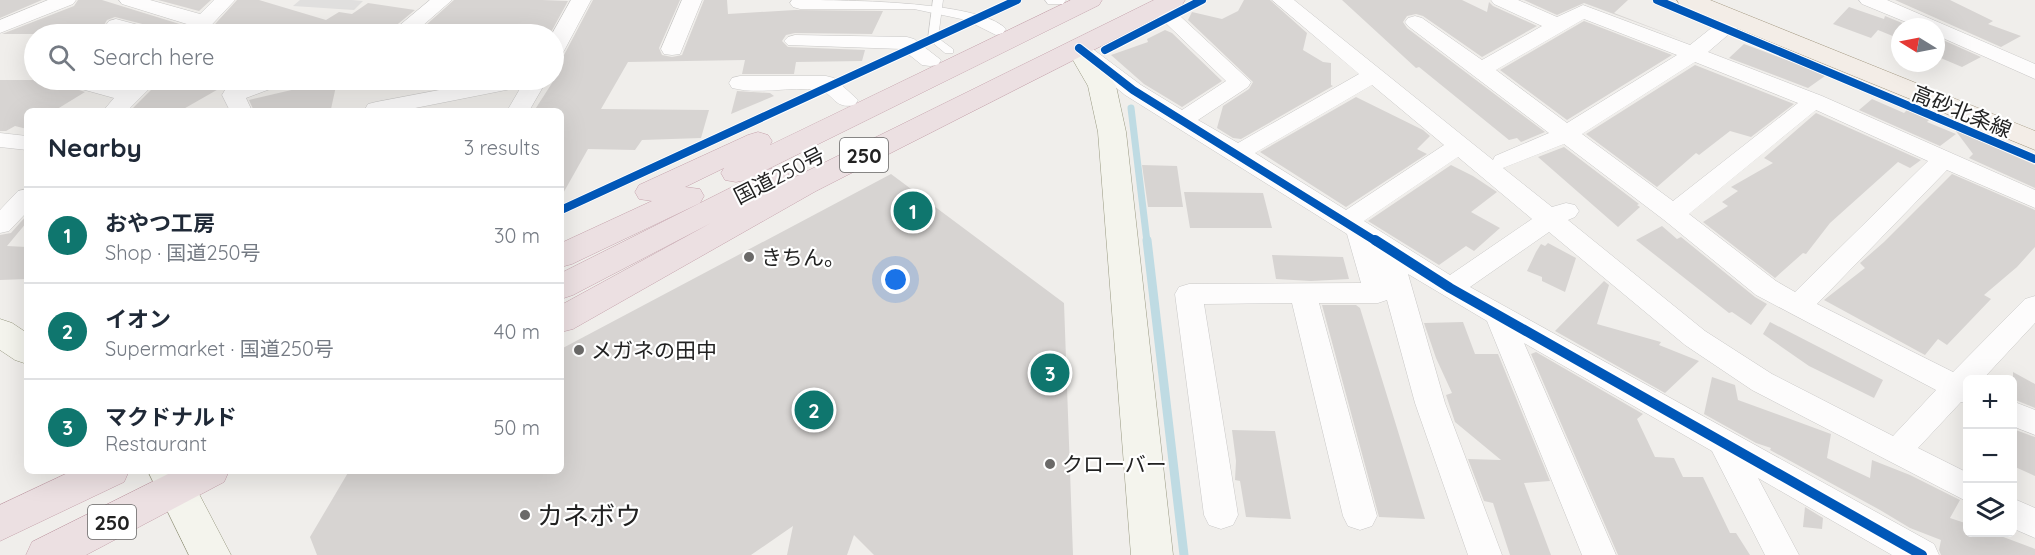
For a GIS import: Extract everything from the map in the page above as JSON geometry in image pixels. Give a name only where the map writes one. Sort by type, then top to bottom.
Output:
[{"type":"highway","points":[[564,232],[1056,0]]},
{"type":"highway","name":"国道250号","points":[[564,285],[1090,0]]},
{"type":"highway","name":"国道250号","points":[[564,255],[1127,0]]},
{"type":"highway","name":"250","points":[[564,318],[642,277],[805,184],[1166,3]]},
{"type":"highway","name":"250","points":[[0,524],[104,474]]},
{"type":"highway","name":"250","points":[[47,555],[185,477],[208,474]]},
{"type":"main road","name":"高砂北条線","points":[[1689,0],[1732,9],[2035,119]]},
{"type":"main road","name":"高砂北条線","points":[[1732,9],[2035,141]]},
{"type":"street","points":[[0,27],[66,0]]},
{"type":"street","points":[[129,0],[192,19],[196,24]]},
{"type":"street","points":[[201,24],[225,0]]},
{"type":"street","points":[[413,24],[442,0]]},
{"type":"street","points":[[564,31],[581,0]]},
{"type":"street","points":[[672,49],[693,0]]},
{"type":"street","points":[[1282,0],[1460,144],[1712,329],[1774,369],[1963,467]]},
{"type":"street","points":[[1302,0],[1504,161],[1558,214],[1695,338],[1762,382],[1963,486]]},
{"type":"street","points":[[1502,0],[1558,25]]},
{"type":"street","points":[[1869,0],[1914,18]]},
{"type":"street","points":[[800,3],[938,4],[972,15],[996,29]]},
{"type":"street","points":[[1166,3],[1240,82],[1182,120]]},
{"type":"street","points":[[1504,161],[1566,134],[1693,54],[1732,9]]},
{"type":"street","points":[[1481,69],[1582,11],[1814,101],[2035,200]]},
{"type":"street","points":[[1415,22],[1673,214],[1766,288],[1962,390]]},
{"type":"street","points":[[1945,31],[2035,72]]},
{"type":"street","points":[[795,41],[907,43],[940,56]]},
{"type":"street","points":[[1079,48],[1133,90],[1238,153],[1450,288],[1922,555]]},
{"type":"street","points":[[1079,48],[1101,86],[1112,132],[1152,555]]},
{"type":"street","points":[[1238,153],[1374,74]]},
{"type":"street","points":[[740,83],[826,83],[847,100]]},
{"type":"street","points":[[95,90],[122,103],[136,90]]},
{"type":"street","points":[[240,108],[233,94],[244,90]]},
{"type":"street","points":[[381,108],[472,90]]},
{"type":"street","points":[[520,108],[530,90]]},
{"type":"street","points":[[1673,214],[1814,101]]},
{"type":"street","points":[[0,140],[24,143]]},
{"type":"street","points":[[1353,225],[1460,144]]},
{"type":"street","points":[[1798,306],[1944,159]]},
{"type":"street","points":[[0,225],[24,200]]},
{"type":"street","points":[[1450,288],[1558,214]]},
{"type":"street","points":[[0,225],[24,224]]},
{"type":"street","points":[[1221,515],[1189,294],[1378,293],[1353,225]]},
{"type":"street","points":[[1389,248],[1401,309],[1462,494],[1485,555]]},
{"type":"street","points":[[1303,293],[1360,516]]},
{"type":"street","points":[[1907,439],[1962,390],[2035,306]]},
{"type":"street","points":[[1498,315],[1599,555]]},
{"type":"street","points":[[0,332],[24,349]]},
{"type":"street","points":[[2017,415],[2035,423]]},
{"type":"street","points":[[1724,444],[1782,555]]},
{"type":"street","points":[[185,477],[210,555]]},
{"type":"street","points":[[2017,494],[2035,503]]},
{"type":"street","points":[[2017,514],[2035,524]]},
{"type":"lane","points":[[938,4],[933,39],[940,56]]},
{"type":"shaded area","points":[[300,0],[363,1],[354,10],[293,6]]},
{"type":"building","points":[[0,0],[42,0],[0,18]]},
{"type":"building","points":[[78,0],[102,0],[180,24],[142,24],[115,17],[107,20],[105,24],[28,24],[74,6]]},
{"type":"building","points":[[158,0],[211,0],[199,11]]},
{"type":"building","points":[[237,0],[259,0],[326,20],[339,12],[352,14],[368,3],[415,10],[398,24],[215,24]]},
{"type":"building","points":[[454,0],[568,1],[555,24],[427,24]]},
{"type":"building","points":[[593,0],[680,0],[659,48],[662,55],[672,57],[682,55],[704,0],[727,0],[728,14],[795,10],[883,11],[872,34],[795,33],[786,35],[782,41],[788,47],[865,50],[862,61],[796,62],[794,74],[742,74],[745,60],[628,62],[601,109],[709,110],[701,138],[642,140],[635,150],[588,149],[564,192],[564,108],[536,108],[548,90],[564,90],[564,55]]},
{"type":"building","points":[[1244,0],[1270,0],[1307,33],[1303,50],[1323,62],[1331,63],[1331,85],[1333,86],[1241,139],[1233,138],[1217,128],[1223,106],[1249,89],[1253,82],[1188,20],[1192,12],[1222,19],[1238,11]]},
{"type":"building","points":[[1342,0],[1462,0],[1487,12],[1489,2],[1537,26],[1482,57],[1423,16],[1416,14],[1407,16],[1403,22],[1407,28],[1545,132],[1521,142],[1517,138],[1509,140],[1419,67],[1416,68]]},
{"type":"building","points":[[1524,0],[1628,0],[1614,13],[1684,40],[1584,3],[1557,15]]},
{"type":"building","points":[[1895,0],[1950,0],[1993,21],[1988,24],[2021,36],[2001,47],[1945,22],[1945,18],[1936,18]]},
{"type":"building","points":[[1849,7],[1884,19],[1885,16],[1891,18],[1891,35],[1878,30],[1871,38],[1833,24]]},
{"type":"building","points":[[1584,21],[1672,55],[1567,120],[1500,70]]},
{"type":"building","points":[[24,25],[24,34],[2,34]]},
{"type":"building","points":[[1165,30],[1172,33],[1222,81],[1182,107],[1144,84],[1111,55],[1148,42],[1147,39]]},
{"type":"building","points":[[1945,41],[1981,57],[1962,67],[1945,60]]},
{"type":"building","points":[[1744,44],[1825,76],[1808,88],[1729,58]]},
{"type":"building","points":[[1695,65],[1794,104],[1751,137],[1730,131],[1699,155],[1696,153],[1657,187],[1586,134]]},
{"type":"building","points":[[0,80],[24,80],[24,90],[79,90],[85,92],[59,108],[24,108],[24,128],[15,126],[6,131],[0,131]]},
{"type":"building","points":[[151,90],[217,90],[185,108],[133,108]]},
{"type":"building","points":[[292,90],[335,90],[331,108],[253,108],[249,100]]},
{"type":"building","points":[[737,91],[770,93],[774,96],[731,114]]},
{"type":"building","points":[[1356,97],[1423,130],[1430,136],[1417,149],[1427,154],[1346,207],[1260,152]]},
{"type":"building","points":[[1872,99],[1904,113],[1907,110],[1929,120],[1927,122],[1956,134],[1940,146],[1859,110]]},
{"type":"building","points":[[1816,113],[1921,160],[1910,168],[1898,162],[1830,223],[1806,254],[1803,253],[1775,278],[1703,222],[1728,206],[1722,202],[1738,191],[1731,187],[1773,163],[1764,158]]},
{"type":"building","points":[[1955,130],[2035,165],[2035,188],[1969,158],[1973,154]]},
{"type":"building","points":[[1564,147],[1640,207],[1618,227],[1538,157]]},
{"type":"building","points":[[1142,165],[1177,166],[1183,207],[1148,207]]},
{"type":"building","points":[[1451,165],[1497,192],[1471,212],[1500,228],[1474,251],[1466,246],[1439,265],[1368,221]]},
{"type":"building","points":[[891,174],[1064,303],[1073,555],[874,555],[854,535],[847,555],[787,555],[793,526],[751,555],[317,555],[310,537],[347,474],[564,474],[564,347]]},
{"type":"building","points":[[1952,174],[2035,210],[2035,247],[2017,267],[1984,295],[1991,299],[1947,345],[1938,339],[1925,355],[1824,300],[1865,268],[1860,263]]},
{"type":"building","points":[[1184,192],[1263,193],[1272,228],[1190,228]]},
{"type":"building","points":[[24,218],[24,226],[7,246],[24,247],[24,279],[0,280],[0,235],[11,233]]},
{"type":"building","points":[[1662,226],[1677,239],[1681,237],[1755,297],[1767,304],[1751,325],[1732,312],[1729,313],[1636,240]]},
{"type":"building","points":[[1548,243],[1576,258],[1565,292],[1542,281],[1542,277],[1527,271],[1541,244],[1545,246]]},
{"type":"building","points":[[1272,255],[1343,257],[1349,279],[1311,281],[1276,279]]},
{"type":"building","points":[[1604,281],[1609,285],[1597,324],[1661,342],[1659,345],[1699,361],[1665,393],[1555,331]]},
{"type":"building","points":[[1322,305],[1356,305],[1360,308],[1425,519],[1379,517]]},
{"type":"building","points":[[1463,322],[1475,354],[1498,354],[1550,481],[1524,483],[1551,555],[1510,555],[1493,503],[1484,501],[1468,459],[1501,460],[1455,422],[1446,395],[1452,393],[1436,358],[1424,323]]},
{"type":"building","points":[[1770,322],[1883,380],[1874,398],[1809,366],[1763,334]]},
{"type":"building","points":[[1536,352],[1643,414],[1637,419],[1655,457],[1674,458],[1683,477],[1703,477],[1730,533],[1736,533],[1750,555],[1618,555],[1531,354]]},
{"type":"building","points":[[2013,372],[2035,384],[2035,408],[2017,401],[2017,375],[2013,375]]},
{"type":"building","points":[[1712,377],[1735,385],[1738,400],[1831,434],[1827,458],[1870,478],[1872,460],[1910,475],[1960,500],[1950,518],[1963,522],[1963,537],[2003,537],[2035,549],[2035,555],[1941,555],[1939,550],[1941,540],[1910,528],[1770,450],[1771,448],[1756,443],[1704,414]]},
{"type":"building","points":[[1232,430],[1275,431],[1291,519],[1246,517],[1240,481],[1235,480],[1236,461]]},
{"type":"building","points":[[2017,430],[2035,437],[2035,476],[2017,468]]},
{"type":"building","points":[[1805,507],[1823,518],[1822,529],[1803,527]]},
{"type":"waterway","points":[[1131,108],[1147,242]]},
{"type":"waterway","points":[[1147,240],[1184,555]]},
{"type":"cycle path","points":[[564,209],[1017,0]]},
{"type":"cycle path","points":[[1105,50],[1202,0]]},
{"type":"cycle path","points":[[1657,0],[2035,159]]},
{"type":"cycle path","points":[[1079,48],[1133,90],[1252,162],[1450,288],[1922,555]]},
{"type":"place","name":"おやつ工房","points":[[913,211]]},
{"type":"place","name":"きちん。","points":[[749,257]]},
{"type":"place","name":"メガネの田中","points":[[579,350]]},
{"type":"place","name":"マクドナルド","points":[[1050,373]]},
{"type":"place","name":"イオン","points":[[814,410]]},
{"type":"place","name":"クローバー","points":[[1050,464]]},
{"type":"place","name":"カネボウ","points":[[525,515]]}]
